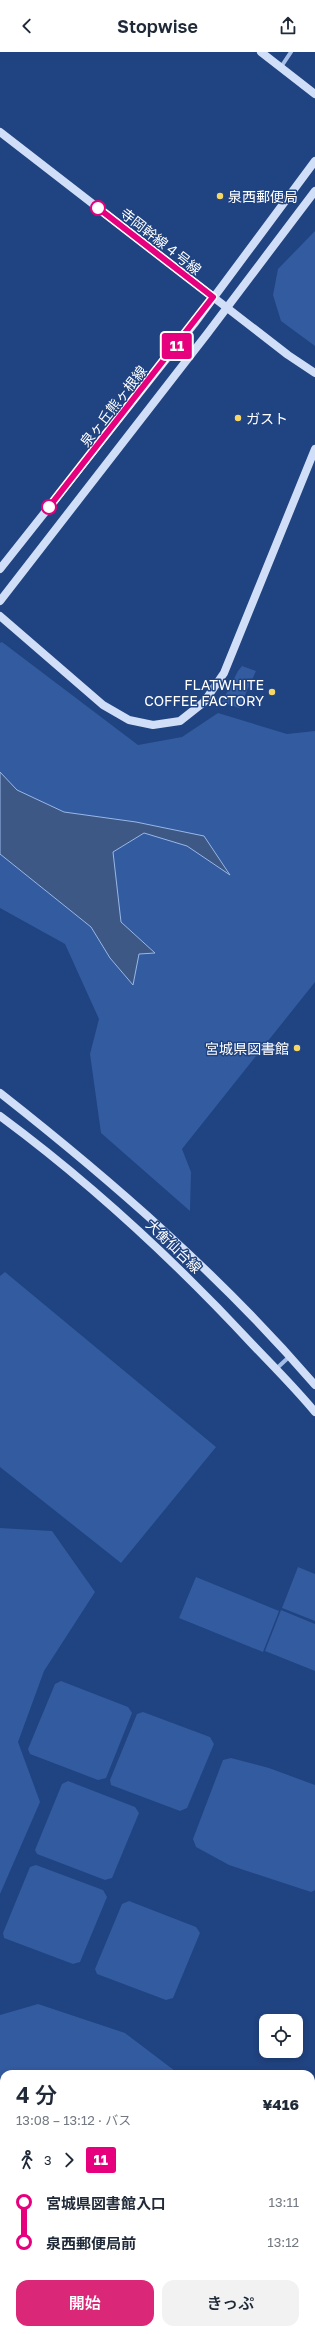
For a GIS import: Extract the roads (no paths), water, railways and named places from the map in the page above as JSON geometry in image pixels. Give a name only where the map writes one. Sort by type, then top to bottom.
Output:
[{"type":"main road","points":[[261,52],[315,94]]},
{"type":"main road","name":"寺岡幹線４号線","points":[[0,132],[226,308],[288,355],[315,373]]},
{"type":"main road","name":"泉ヶ丘熊ヶ根線","points":[[0,569],[213,297],[315,161]]},
{"type":"main road","points":[[0,601],[315,191]]},
{"type":"main road","points":[[0,616],[103,705],[129,720],[153,725],[180,721],[204,702],[224,673],[315,449]]},
{"type":"main road","name":"大衡仙台線","points":[[0,1093],[78,1154],[155,1223],[206,1271],[290,1356],[315,1385]]},
{"type":"main road","name":"大衡仙台線","points":[[0,1116],[42,1147],[154,1244],[276,1369],[315,1412]]},
{"type":"street","points":[[281,67],[291,52]]},
{"type":"street","points":[[276,1369],[290,1356]]},
{"type":"place","name":"泉西郵便局","points":[[220,196]]},
{"type":"place","name":"ガスト","points":[[238,418]]},
{"type":"place","name":"FLATWHITE COFFEE FACTORY","points":[[272,692]]},
{"type":"place","name":"宮城県図書館","points":[[297,1048]]}]
